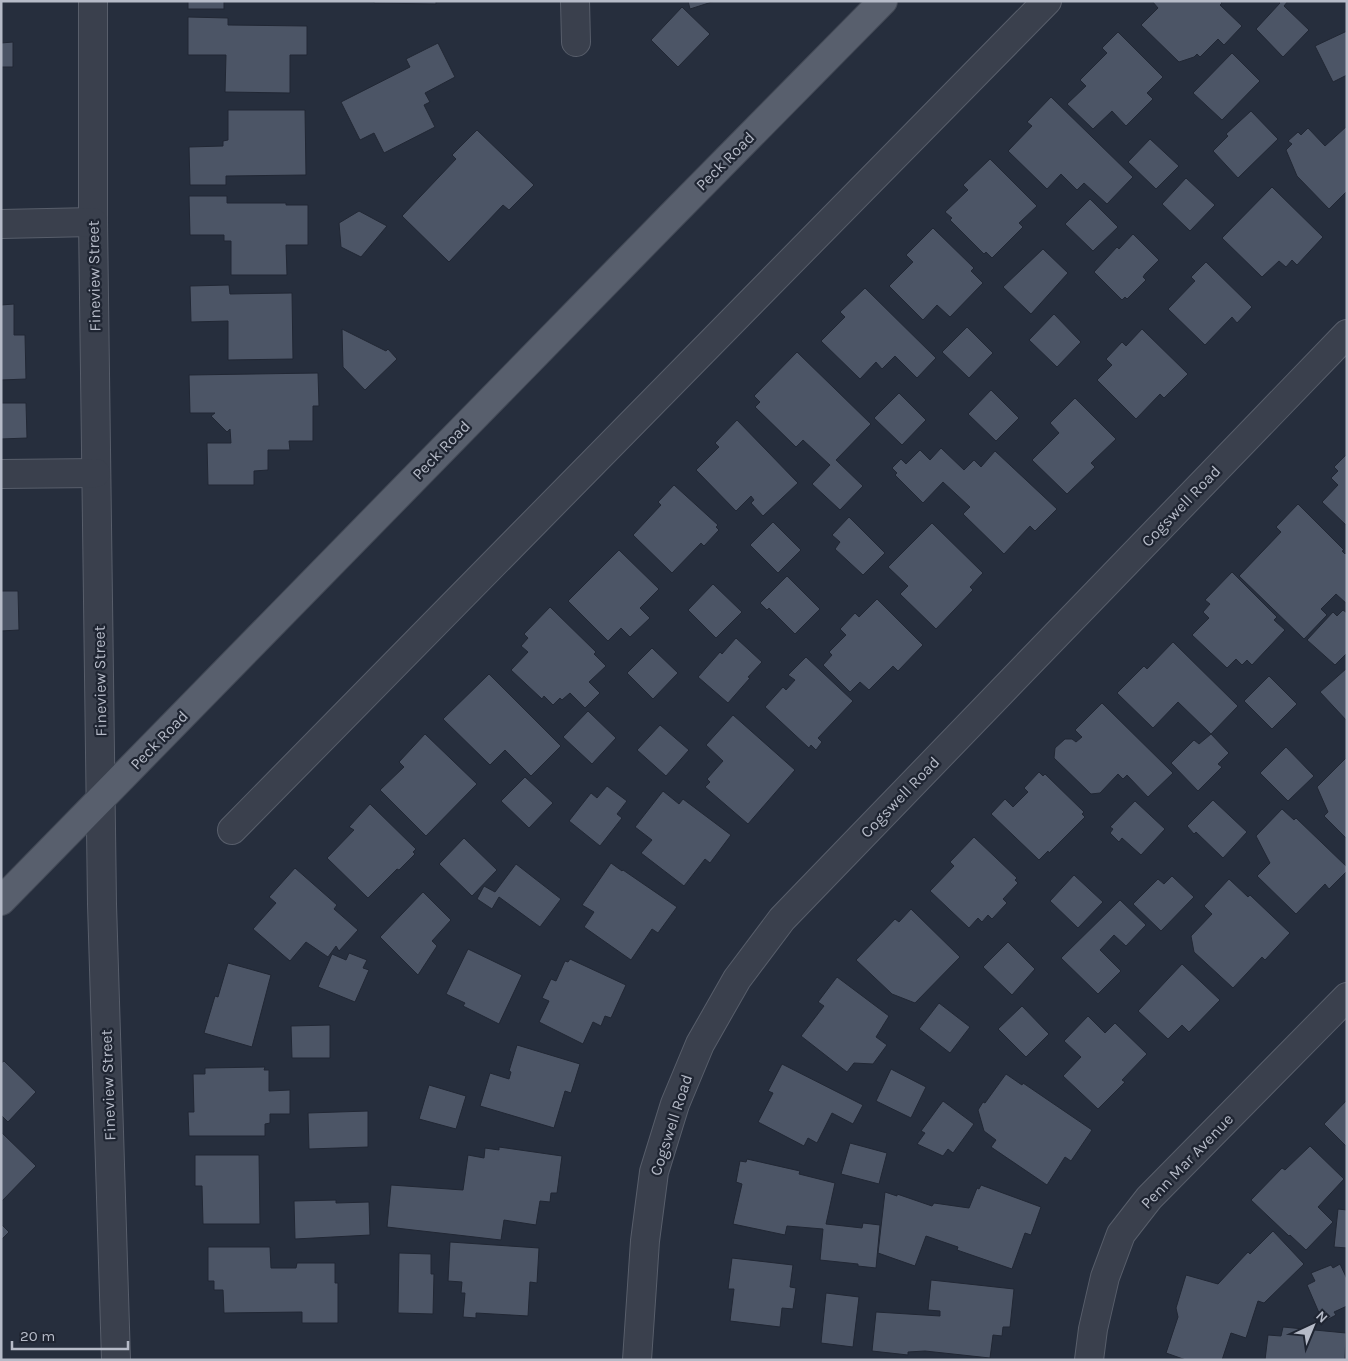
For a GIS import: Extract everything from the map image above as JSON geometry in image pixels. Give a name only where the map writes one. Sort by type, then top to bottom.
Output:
[{"type":"main road","name":"Peck Road","points":[[1,901],[883,1]]},
{"type":"street","name":"Fineview Street","points":[[93,1],[96,473],[103,938],[116,1360]]},
{"type":"street","points":[[575,1],[576,42]]},
{"type":"street","points":[[232,830],[1047,1]]},
{"type":"street","points":[[1,224],[94,222]]},
{"type":"street","name":"Cogswell Road","points":[[637,1360],[645,1241],[654,1172],[675,1104],[700,1044],[737,979],[782,919],[1347,334]]},
{"type":"street","points":[[1,474],[96,473]]},
{"type":"street","name":"Penn Mar Avenue","points":[[1089,1360],[1093,1329],[1105,1277],[1120,1234],[1149,1198],[1347,997]]},
{"type":"building","points":[[188,1],[224,1],[224,9],[188,9]]},
{"type":"building","points":[[374,1],[436,1],[436,4],[374,3]]},
{"type":"building","points":[[688,1],[715,1],[690,9]]},
{"type":"building","points":[[1152,1],[1220,1],[1222,3],[1220,5],[1242,26],[1224,45],[1218,39],[1200,57],[1197,54],[1194,57],[1179,62],[1141,25],[1158,8]]},
{"type":"building","points":[[1278,1],[1288,1],[1284,6],[1309,30],[1283,57],[1256,29],[1280,3]]},
{"type":"building","points":[[682,7],[710,34],[678,67],[651,40]]},
{"type":"building","points":[[188,17],[228,18],[228,25],[307,26],[307,55],[290,55],[290,93],[225,92],[226,55],[188,55]]},
{"type":"building","points":[[1347,31],[1347,75],[1333,82],[1315,46]]},
{"type":"building","points":[[1118,32],[1163,77],[1147,93],[1153,99],[1126,126],[1112,111],[1093,129],[1067,104],[1086,86],[1080,80],[1107,53],[1102,48]]},
{"type":"building","points":[[13,42],[13,67],[1,67],[1,43]]},
{"type":"building","points":[[438,43],[455,77],[425,93],[430,102],[424,105],[435,127],[384,153],[374,133],[360,140],[341,102],[410,67],[406,59]]},
{"type":"building","points":[[1232,53],[1260,81],[1222,120],[1193,93]]},
{"type":"building","points":[[1051,97],[1133,177],[1107,204],[1084,183],[1077,190],[1061,174],[1047,189],[1008,151],[1032,126],[1027,122]]},
{"type":"building","points":[[228,110],[305,110],[306,175],[226,176],[226,185],[190,185],[189,147],[223,146],[223,141],[228,140]]},
{"type":"building","points":[[1251,111],[1278,139],[1238,178],[1213,151],[1228,136],[1226,134]]},
{"type":"building","points":[[1347,126],[1347,191],[1329,209],[1297,176],[1286,150],[1292,144],[1288,141],[1298,132],[1301,135],[1308,128],[1325,146]]},
{"type":"building","points":[[477,130],[534,185],[509,210],[503,205],[449,262],[402,216],[456,159],[452,155]]},
{"type":"building","points":[[1150,139],[1179,166],[1156,189],[1128,162]]},
{"type":"building","points":[[990,159],[1037,206],[1019,223],[1023,227],[992,258],[986,252],[984,254],[950,220],[952,218],[945,212],[968,190],[963,185]]},
{"type":"building","points":[[1186,178],[1215,205],[1190,231],[1162,204]]},
{"type":"building","points":[[1272,187],[1323,237],[1297,265],[1292,260],[1286,267],[1279,261],[1262,277],[1222,238]]},
{"type":"building","points":[[189,196],[227,196],[227,203],[308,205],[308,245],[286,245],[287,275],[231,275],[231,241],[224,241],[224,235],[190,235]]},
{"type":"building","points":[[1090,199],[1118,227],[1093,251],[1065,224]]},
{"type":"building","points":[[359,211],[387,226],[361,257],[341,247],[339,223]]},
{"type":"building","points":[[933,228],[974,268],[971,271],[983,283],[950,317],[937,305],[923,320],[889,286],[913,262],[906,255]]},
{"type":"building","points":[[1133,234],[1159,260],[1143,277],[1146,280],[1127,299],[1125,297],[1122,300],[1094,272],[1117,247],[1119,249]]},
{"type":"building","points":[[1043,249],[1068,273],[1031,314],[1003,287]]},
{"type":"building","points":[[1206,262],[1252,307],[1237,323],[1232,317],[1205,345],[1168,309],[1195,281],[1191,277]]},
{"type":"building","points":[[229,285],[230,294],[292,293],[293,359],[228,360],[228,321],[191,322],[190,286]]},
{"type":"building","points":[[865,288],[936,358],[917,378],[895,356],[882,369],[876,362],[860,379],[821,341],[845,317],[840,312]]},
{"type":"building","points":[[14,304],[14,335],[25,335],[26,379],[1,380],[1,305]]},
{"type":"building","points":[[1054,314],[1081,342],[1057,367],[1029,340]]},
{"type":"building","points":[[967,327],[993,353],[969,378],[942,352]]},
{"type":"building","points":[[342,329],[386,351],[388,349],[397,359],[365,390],[343,367]]},
{"type":"building","points":[[1142,329],[1188,374],[1164,398],[1160,394],[1136,419],[1097,380],[1112,365],[1106,359],[1122,342],[1126,346]]},
{"type":"building","points":[[797,352],[871,424],[836,460],[863,486],[840,510],[812,484],[830,465],[803,440],[796,447],[755,407],[760,402],[754,396]]},
{"type":"building","points":[[318,373],[319,406],[313,406],[313,441],[289,441],[290,450],[268,450],[268,470],[254,471],[254,485],[208,485],[207,443],[231,443],[230,429],[227,432],[211,416],[215,413],[190,413],[189,375]]},
{"type":"building","points":[[991,390],[1019,418],[996,441],[968,414]]},
{"type":"building","points":[[899,393],[926,420],[902,445],[874,418]]},
{"type":"building","points":[[1075,398],[1116,439],[1091,463],[1095,467],[1067,494],[1032,460],[1059,433],[1050,423]]},
{"type":"building","points":[[1,403],[26,403],[27,438],[1,439]]},
{"type":"building","points":[[737,420],[798,483],[763,516],[751,503],[754,500],[751,496],[736,511],[696,470],[719,447],[715,443]]},
{"type":"building","points":[[941,448],[964,470],[974,460],[981,467],[995,451],[1057,509],[1035,531],[1030,526],[1004,554],[963,514],[970,507],[943,482],[923,503],[895,475],[897,473],[892,468],[901,459],[906,464],[920,450],[930,460]]},
{"type":"building","points":[[1347,454],[1347,526],[1322,502],[1338,485],[1331,478],[1338,471],[1334,467]]},
{"type":"building","points":[[674,485],[718,525],[716,527],[719,530],[704,546],[701,543],[672,573],[633,535],[661,505],[658,502]]},
{"type":"building","points":[[1298,504],[1344,550],[1342,551],[1345,554],[1347,552],[1347,604],[1336,594],[1321,609],[1327,615],[1304,639],[1239,576],[1281,532],[1276,527]]},
{"type":"building","points":[[849,517],[885,553],[863,575],[835,549],[840,542],[832,535]]},
{"type":"building","points":[[773,522],[801,550],[778,573],[750,545]]},
{"type":"building","points":[[932,523],[983,573],[970,587],[973,590],[936,629],[900,594],[908,586],[888,567]]},
{"type":"building","points":[[619,550],[659,589],[640,608],[650,618],[630,637],[621,628],[608,641],[568,601]]},
{"type":"building","points":[[1232,572],[1277,617],[1274,620],[1285,630],[1252,665],[1247,660],[1242,665],[1236,659],[1227,668],[1192,635],[1209,618],[1203,612],[1210,604],[1205,600]]},
{"type":"building","points":[[787,576],[820,609],[795,634],[769,608],[767,610],[760,603]]},
{"type":"building","points":[[713,584],[742,612],[716,638],[688,610]]},
{"type":"building","points":[[1,591],[18,591],[19,630],[1,631]]},
{"type":"building","points":[[877,599],[923,645],[898,671],[893,666],[869,690],[860,682],[850,692],[823,665],[832,655],[829,652],[846,635],[840,629],[855,613],[859,617]]},
{"type":"building","points":[[550,607],[596,652],[594,654],[606,666],[589,682],[600,693],[585,708],[570,693],[562,700],[560,698],[553,705],[544,696],[542,699],[511,670],[528,652],[521,646],[528,638],[524,634]]},
{"type":"building","points":[[1343,610],[1347,613],[1347,653],[1335,665],[1307,640],[1333,612],[1337,616]]},
{"type":"building","points":[[736,638],[762,662],[728,703],[698,677],[720,652],[722,654]]},
{"type":"building","points":[[1173,642],[1238,706],[1211,734],[1178,702],[1153,728],[1117,693],[1144,666],[1147,669]]},
{"type":"building","points":[[652,648],[678,673],[653,699],[627,673]]},
{"type":"building","points":[[806,657],[853,701],[818,738],[822,742],[816,750],[811,745],[809,748],[765,707],[783,687],[786,690],[795,680],[788,675]]},
{"type":"building","points":[[1347,668],[1347,721],[1320,692]]},
{"type":"building","points":[[489,674],[561,746],[531,776],[505,750],[490,765],[443,719]]},
{"type":"building","points":[[1269,676],[1297,704],[1272,729],[1244,701]]},
{"type":"building","points":[[1102,703],[1173,773],[1148,797],[1127,775],[1123,779],[1118,774],[1100,793],[1091,794],[1054,758],[1055,748],[1065,739],[1072,739],[1076,742],[1082,737],[1075,730]]},
{"type":"building","points":[[588,711],[616,738],[592,764],[563,737]]},
{"type":"building","points":[[733,715],[795,770],[748,824],[705,787],[710,782],[707,779],[723,761],[706,745]]},
{"type":"building","points":[[660,725],[689,750],[666,776],[637,750]]},
{"type":"building","points":[[425,734],[477,784],[426,836],[380,790],[404,767],[399,762]]},
{"type":"building","points":[[1211,734],[1229,753],[1218,764],[1222,767],[1198,791],[1171,763],[1194,740],[1199,744]]},
{"type":"building","points":[[1286,747],[1314,776],[1288,801],[1260,773]]},
{"type":"building","points":[[1347,757],[1347,839],[1324,816],[1328,812],[1317,787]]},
{"type":"building","points":[[1039,772],[1043,776],[1045,774],[1084,812],[1082,814],[1085,817],[1049,853],[1048,851],[1039,860],[991,814],[1005,799],[1013,807],[1028,792],[1024,788]]},
{"type":"building","points":[[525,777],[553,803],[529,828],[501,801]]},
{"type":"building","points":[[607,786],[627,801],[617,814],[622,818],[600,846],[569,821],[591,793],[597,798]]},
{"type":"building","points":[[663,791],[679,804],[683,799],[731,835],[710,863],[705,859],[684,886],[641,853],[652,840],[635,827]]},
{"type":"building","points":[[1213,800],[1247,832],[1223,858],[1187,826]]},
{"type":"building","points":[[1135,801],[1165,829],[1141,855],[1122,838],[1119,842],[1110,833],[1113,829],[1110,827]]},
{"type":"building","points":[[370,804],[416,849],[413,852],[415,854],[368,898],[327,858],[354,830],[349,827]]},
{"type":"building","points":[[1282,809],[1294,820],[1296,818],[1347,867],[1347,871],[1329,889],[1325,884],[1296,914],[1257,876],[1270,863],[1256,836]]},
{"type":"building","points":[[974,837],[1017,878],[1015,880],[1018,883],[1003,899],[1007,903],[992,919],[988,915],[982,922],[978,918],[969,928],[930,891],[954,866],[950,862]]},
{"type":"building","points":[[464,838],[497,870],[472,896],[439,864]]},
{"type":"building","points":[[611,863],[677,907],[658,933],[652,929],[631,960],[584,927],[594,912],[582,905]]},
{"type":"building","points":[[516,864],[561,899],[540,927],[499,897],[492,909],[477,899],[484,886],[495,892]]},
{"type":"building","points":[[295,868],[337,905],[334,909],[358,930],[339,951],[336,946],[328,957],[306,942],[290,961],[253,929],[276,903],[269,897]]},
{"type":"building","points":[[1074,875],[1103,902],[1078,928],[1050,901]]},
{"type":"building","points":[[1172,876],[1194,897],[1161,931],[1133,904],[1158,879],[1164,884]]},
{"type":"building","points":[[1229,879],[1248,897],[1250,895],[1290,933],[1265,960],[1262,957],[1233,988],[1194,952],[1191,936],[1212,914],[1204,906]]},
{"type":"building","points":[[423,892],[451,920],[432,941],[437,946],[418,975],[380,937]]},
{"type":"building","points":[[1120,900],[1146,925],[1126,946],[1114,935],[1100,950],[1121,971],[1098,994],[1061,958]]},
{"type":"building","points":[[911,909],[960,957],[915,1003],[892,994],[856,960],[895,919],[899,922]]},
{"type":"building","points":[[1008,942],[1035,969],[1012,995],[983,967]]},
{"type":"building","points":[[468,949],[522,975],[499,1024],[463,1006],[465,1003],[446,994]]},
{"type":"building","points":[[349,953],[367,960],[363,968],[369,970],[355,1002],[318,987],[332,954],[346,960]]},
{"type":"building","points":[[570,959],[626,985],[611,1018],[605,1016],[601,1026],[593,1022],[583,1044],[539,1022],[549,1001],[542,998],[551,979],[556,981],[565,961],[568,962]]},
{"type":"building","points":[[228,963],[271,975],[252,1047],[204,1033],[215,996],[218,997]]},
{"type":"building","points":[[1182,964],[1220,1000],[1189,1032],[1182,1025],[1168,1039],[1138,1011]]},
{"type":"building","points":[[837,977],[889,1016],[876,1037],[887,1045],[873,1064],[854,1063],[847,1072],[801,1036],[824,1006],[818,1002]]},
{"type":"building","points":[[939,1003],[970,1027],[950,1053],[919,1029]]},
{"type":"building","points":[[1022,1006],[1049,1034],[1026,1057],[998,1029]]},
{"type":"building","points":[[1088,1016],[1105,1033],[1115,1023],[1147,1054],[1122,1080],[1125,1082],[1098,1109],[1063,1076],[1081,1057],[1064,1041]]},
{"type":"building","points":[[330,1025],[330,1058],[292,1058],[291,1026]]},
{"type":"building","points":[[517,1045],[580,1064],[571,1093],[565,1091],[554,1128],[480,1106],[490,1073],[509,1079],[511,1072],[509,1071]]},
{"type":"building","points":[[4,1061],[36,1092],[8,1122],[1,1115],[1,1063]]},
{"type":"building","points":[[782,1064],[863,1105],[853,1124],[832,1113],[817,1143],[808,1138],[804,1146],[758,1122],[773,1093],[768,1091]]},
{"type":"building","points":[[265,1067],[264,1070],[269,1070],[269,1091],[290,1090],[290,1114],[270,1114],[270,1123],[265,1124],[265,1136],[189,1136],[188,1112],[194,1112],[193,1074],[205,1074],[205,1068]]},
{"type":"building","points":[[891,1069],[926,1087],[911,1118],[876,1101]]},
{"type":"building","points":[[1006,1074],[1022,1085],[1023,1083],[1092,1130],[1071,1161],[1065,1157],[1047,1185],[991,1147],[996,1140],[984,1131],[978,1110]]},
{"type":"building","points":[[429,1085],[466,1096],[456,1129],[419,1119]]},
{"type":"building","points":[[1347,1100],[1347,1147],[1324,1124]]},
{"type":"building","points":[[943,1101],[974,1124],[953,1153],[948,1149],[943,1156],[917,1144],[925,1133],[921,1131]]},
{"type":"building","points":[[368,1111],[368,1147],[309,1149],[308,1113]]},
{"type":"building","points":[[1,1132],[36,1166],[1,1202]]},
{"type":"building","points":[[850,1143],[887,1153],[879,1184],[841,1174]]},
{"type":"building","points":[[1310,1146],[1344,1179],[1318,1207],[1333,1222],[1306,1250],[1251,1200],[1282,1168],[1285,1170]]},
{"type":"building","points":[[499,1147],[562,1156],[557,1193],[551,1193],[550,1202],[540,1201],[536,1225],[504,1220],[501,1240],[387,1227],[391,1185],[463,1190],[468,1155],[484,1158],[485,1148],[499,1150]]},
{"type":"building","points":[[195,1155],[259,1155],[260,1224],[203,1224],[202,1186],[195,1186]]},
{"type":"building","points":[[747,1159],[800,1171],[799,1174],[835,1183],[826,1224],[862,1228],[863,1223],[880,1225],[876,1268],[820,1260],[823,1229],[787,1226],[785,1235],[733,1224],[742,1184],[736,1182],[740,1161],[746,1162]]},
{"type":"building","points":[[981,1185],[1041,1207],[1031,1235],[1025,1233],[1012,1269],[957,1250],[958,1247],[926,1236],[915,1266],[878,1253],[885,1192],[897,1196],[897,1194],[932,1206],[934,1203],[969,1208],[977,1188],[979,1189]]},
{"type":"building","points":[[336,1200],[336,1203],[369,1202],[370,1235],[295,1239],[294,1201]]},
{"type":"building","points":[[1338,1209],[1347,1210],[1347,1248],[1334,1247]]},
{"type":"building","points":[[1,1224],[9,1232],[1,1240]]},
{"type":"building","points":[[1273,1231],[1304,1264],[1264,1303],[1258,1301],[1246,1338],[1231,1333],[1222,1360],[1186,1360],[1166,1353],[1178,1317],[1176,1308],[1186,1275],[1218,1284],[1248,1252],[1250,1254]]},
{"type":"building","points":[[450,1242],[539,1248],[537,1283],[530,1282],[528,1316],[476,1313],[476,1318],[463,1317],[465,1293],[461,1293],[462,1282],[448,1281]]},
{"type":"building","points":[[208,1247],[270,1247],[271,1268],[296,1268],[297,1263],[335,1263],[335,1283],[338,1283],[338,1323],[302,1323],[302,1312],[224,1313],[223,1290],[214,1290],[214,1281],[208,1281]]},
{"type":"building","points":[[399,1253],[431,1254],[431,1274],[434,1274],[433,1314],[398,1313]]},
{"type":"building","points":[[732,1258],[793,1265],[790,1287],[796,1288],[793,1309],[782,1308],[780,1327],[730,1321],[734,1289],[728,1289]]},
{"type":"building","points":[[1340,1264],[1347,1279],[1347,1306],[1334,1312],[1336,1315],[1323,1322],[1307,1285],[1315,1281],[1311,1273],[1331,1265],[1333,1268]]},
{"type":"building","points":[[931,1280],[1014,1289],[1010,1327],[1003,1327],[1002,1336],[993,1335],[990,1358],[925,1351],[908,1352],[908,1355],[872,1351],[876,1312],[940,1316],[940,1311],[928,1310]]},
{"type":"building","points":[[826,1293],[859,1297],[853,1347],[821,1343]]},
{"type":"building","points":[[1283,1327],[1346,1333],[1345,1360],[1265,1360],[1268,1335],[1281,1336]]}]
